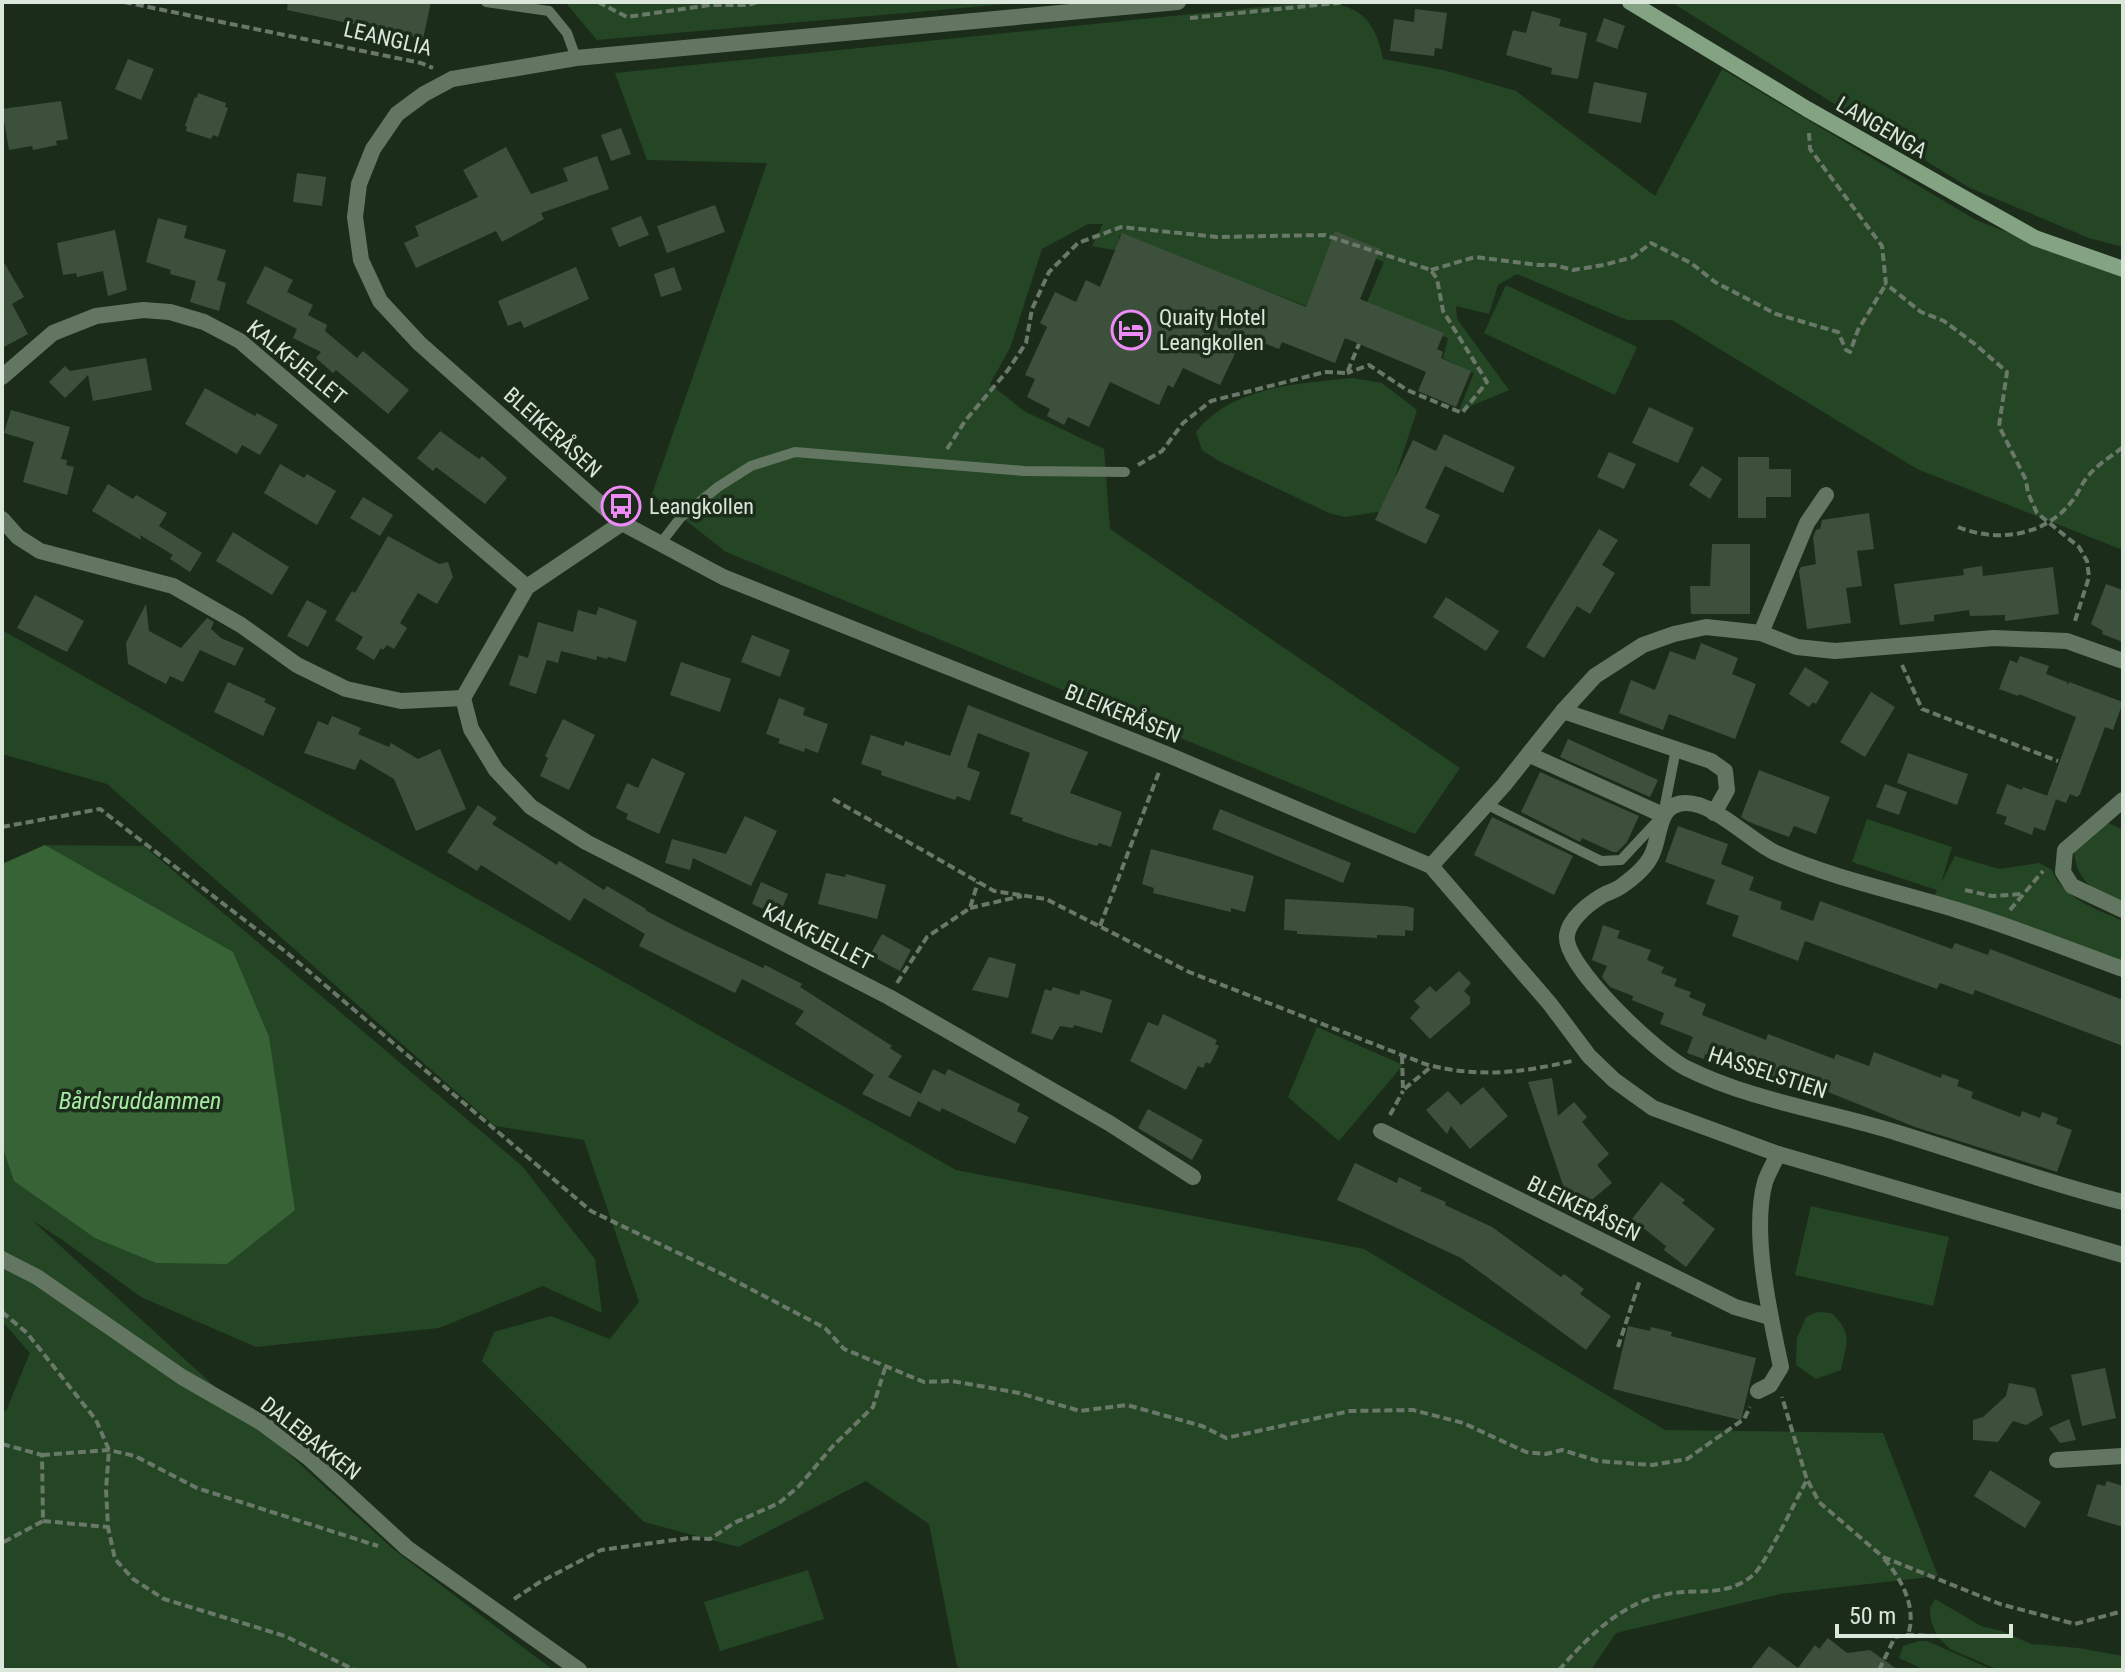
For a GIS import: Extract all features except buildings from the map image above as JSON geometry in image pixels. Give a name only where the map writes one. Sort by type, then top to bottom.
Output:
[{"type":"main road","name":"LANGENGA","points":[[1630,2],[1807,109],[2035,238],[2123,269]]},
{"type":"street","name":"BLEIKERÅSEN","points":[[1178,2],[576,58],[452,79],[397,114],[373,149],[359,184],[355,217],[361,260],[380,301],[419,343],[622,523],[723,577],[1166,754],[1431,866],[1550,1004],[1589,1056],[1614,1080],[1653,1108],[1778,1154],[2123,1255]]},
{"type":"street","name":"KALKFJELLET","points":[[2,377],[53,333],[96,316],[143,310],[170,312],[204,322],[240,341],[527,587]]},
{"type":"street","points":[[1761,633],[1807,523],[1826,495]]},
{"type":"street","points":[[2,519],[18,537],[40,551],[173,586],[241,625],[297,665],[346,689],[401,701],[432,702],[463,698],[527,587],[622,523]]},
{"type":"street","points":[[1431,866],[1530,755],[1563,711],[1595,676],[1643,645],[1674,634],[1706,627],[1761,633],[1797,647],[1835,651],[1994,638],[2067,641],[2123,661]]},
{"type":"street","name":"KALKFJELLET","points":[[463,698],[471,729],[496,770],[531,807],[586,842],[889,997],[1109,1123],[1193,1177]]},
{"type":"street","points":[[1563,711],[1711,761],[1725,771],[1727,790],[1714,813]]},
{"type":"street","points":[[1530,755],[1663,815],[1675,804],[1690,803],[1714,813],[1773,851],[1844,879],[2000,923],[2123,969]]},
{"type":"street","points":[[2123,800],[2065,850],[2063,872],[2072,886],[2123,910]]},
{"type":"street","name":"HASSELSTIEN","points":[[1663,815],[1653,854],[1638,873],[1618,889],[1600,896],[1573,919],[1567,933],[1567,947],[1582,973],[1651,1042],[1682,1066],[1726,1086],[1897,1132],[2063,1187],[2123,1202]]},
{"type":"street","name":"BLEIKERÅSEN","points":[[1381,1131],[1735,1307],[1770,1317]]},
{"type":"street","points":[[1758,1391],[1770,1385],[1781,1367],[1770,1317],[1760,1221],[1766,1181],[1778,1154]]},
{"type":"street","name":"DALEBAKKEN","points":[[2,1259],[37,1277],[182,1377],[262,1423],[309,1458],[407,1548],[579,1670]]},
{"type":"street","points":[[2057,1460],[2123,1456]]},
{"type":"lane","points":[[486,2],[549,11],[567,33],[576,58]]},
{"type":"lane","points":[[660,544],[681,517],[718,487],[751,466],[795,452],[1024,471],[1125,472]]},
{"type":"lane","points":[[1486,804],[1601,861],[1621,860],[1663,815],[1676,749]]},
{"type":"path","name":"LEANGLIA","points":[[124,2],[421,63],[452,79]]},
{"type":"path","points":[[598,2],[627,17],[710,5],[748,5],[757,2]]},
{"type":"path","points":[[938,464],[965,421],[1008,370],[1026,343],[1032,309],[1049,272],[1078,243],[1121,227],[1217,237],[1325,235],[1431,270],[1475,257],[1554,265],[1573,270],[1633,257],[1651,243],[1776,314],[1838,332],[1846,350],[1850,352],[1858,330],[1886,284],[1882,246],[1810,149],[1807,109]]},
{"type":"path","points":[[1125,472],[1162,451],[1183,423],[1211,401],[1325,372],[1347,373],[1369,365],[1407,390],[1462,413],[1487,382],[1443,311],[1437,279],[1431,270]]},
{"type":"path","points":[[1886,284],[1921,312],[1944,321],[2007,372],[1999,426],[2026,480],[2037,513],[2079,547],[2087,561],[2089,577],[2084,600],[2067,641]]},
{"type":"path","points":[[1347,373],[1359,344]]},
{"type":"path","points":[[1958,527],[1996,536],[2020,534],[2048,522],[2072,503],[2088,475],[2123,447]]},
{"type":"path","points":[[1895,648],[1922,709],[2058,761]]},
{"type":"path","points":[[1100,926],[1166,754]]},
{"type":"path","points":[[833,799],[994,891],[1046,899],[1189,972],[1402,1056],[1464,1073],[1528,1071],[1589,1056]]},
{"type":"path","points":[[2,827],[100,809],[286,952],[591,1211],[825,1328],[844,1349],[924,1382],[952,1381],[1019,1393],[1080,1411],[1127,1405],[1202,1426],[1226,1438],[1350,1411],[1413,1410],[1463,1423],[1526,1452],[1546,1454],[1562,1450],[1598,1461],[1652,1465],[1687,1459],[1713,1443],[1744,1419],[1758,1391]]},
{"type":"path","points":[[2000,923],[2022,894],[2065,850]]},
{"type":"path","points":[[970,908],[978,882]]},
{"type":"path","points":[[909,963],[927,937],[970,908],[1024,895]]},
{"type":"path","points":[[1402,1056],[1403,1090]]},
{"type":"path","points":[[1381,1131],[1403,1090],[1432,1066]]},
{"type":"path","points":[[1618,1347],[1646,1263]]},
{"type":"path","points":[[2,1312],[27,1333],[96,1420],[109,1450],[106,1489],[108,1527],[115,1559],[133,1579],[164,1599],[285,1636],[355,1670]]},
{"type":"path","points":[[495,1611],[540,1582],[601,1550],[689,1538],[710,1539],[734,1523],[779,1503],[873,1407],[885,1367]]},
{"type":"path","points":[[1781,1367],[1782,1398],[1807,1480],[1819,1502],[1883,1557],[1901,1577],[1913,1621],[1908,1635]]},
{"type":"path","points":[[2,1444],[42,1455],[109,1450],[135,1456],[197,1488],[370,1546],[407,1548]]},
{"type":"path","points":[[42,1455],[43,1521]]},
{"type":"path","points":[[1559,1670],[1587,1637],[1633,1606],[1664,1594],[1708,1593],[1734,1587],[1754,1575],[1807,1480]]},
{"type":"path","points":[[2,1543],[43,1521],[108,1527]]},
{"type":"path","points":[[1883,1557],[2000,1604],[2075,1624],[2123,1611]]},
{"type":"path","points":[[1879,1670],[1895,1637],[1937,1636]]},
{"type":"shaded area","points":[[565,2],[1030,2],[597,40]]},
{"type":"shaded area","points":[[1308,2],[1337,4],[1359,13],[1374,30],[1383,59],[1443,70],[1516,91],[1655,196],[1722,69],[1976,220],[2123,277],[2123,550],[1917,469],[1672,320],[1627,320],[1517,274],[1498,285],[1489,314],[1456,306],[1457,319],[1509,390],[1459,411],[1474,373],[1443,358],[1448,338],[1365,307],[1384,262],[1343,245],[1314,309],[1119,235],[1119,251],[1092,246],[1103,224],[1088,224],[1042,249],[1010,348],[990,384],[1024,411],[1104,449],[1110,529],[1460,768],[1415,834],[726,552],[652,494],[767,163],[647,160],[615,73]]},
{"type":"shaded area","points":[[1671,2],[2123,2],[2123,247],[2089,238],[1968,187]]},
{"type":"shaded area","points":[[1506,285],[1637,347],[1615,395],[1484,333]]},
{"type":"shaded area","points":[[1352,378],[1382,383],[1417,410],[1384,511],[1345,517],[1329,513],[1202,450],[1196,432],[1228,405],[1267,390]]},
{"type":"shaded area","points":[[2,630],[956,1170],[1364,1249],[1665,1430],[1883,1433],[1938,1576],[1780,1594],[1616,1633],[1591,1670],[961,1670],[957,1666],[929,1524],[866,1481],[738,1547],[644,1522],[482,1361],[494,1332],[551,1316],[610,1339],[639,1302],[584,1140],[495,1126],[107,784],[2,754]]},
{"type":"shaded area","points":[[1867,819],[1952,847],[1941,883],[1955,856],[1999,869],[2039,863],[2052,870],[2072,896],[2123,921],[2123,963],[1935,895],[1937,890],[1852,862]]},
{"type":"shaded area","points":[[2108,823],[2123,830],[2123,904],[2090,885],[2076,862],[2074,851]]},
{"type":"shaded area","points":[[45,845],[144,846],[522,1166],[595,1259],[602,1313],[543,1286],[439,1328],[256,1347],[141,1297],[33,1221],[393,1549],[553,1670],[2,1670],[2,1410],[6,1411],[30,1353],[2,1321],[2,865]]},
{"type":"shaded area","points":[[1317,1027],[1403,1065],[1339,1141],[1288,1097]]},
{"type":"shaded area","points":[[1811,1206],[1949,1237],[1933,1306],[1795,1275]]},
{"type":"shaded area","points":[[1817,1312],[1831,1313],[1843,1327],[1846,1339],[1841,1370],[1816,1379],[1796,1365],[1797,1338],[1806,1317]]},
{"type":"shaded area","points":[[808,1570],[824,1619],[720,1651],[704,1602]]},
{"type":"shaded area","points":[[1935,1599],[1981,1626],[2002,1631],[2031,1644],[2123,1656],[2123,1670],[1999,1670],[1950,1649],[1937,1636],[1930,1608]]},
{"type":"shaded area","points":[[1927,1641],[1993,1670],[1925,1670],[1899,1658],[1903,1646]]},
{"type":"water","name":"Bårdsruddammen","points":[[45,845],[233,952],[269,1037],[295,1210],[227,1264],[156,1263],[95,1238],[14,1181],[2,1145],[2,864]]},
{"type":"place","name":"Quaity Hotel Leangkollen","points":[[1131,330]]},
{"type":"place","name":"Leangkollen","points":[[621,506]]}]
